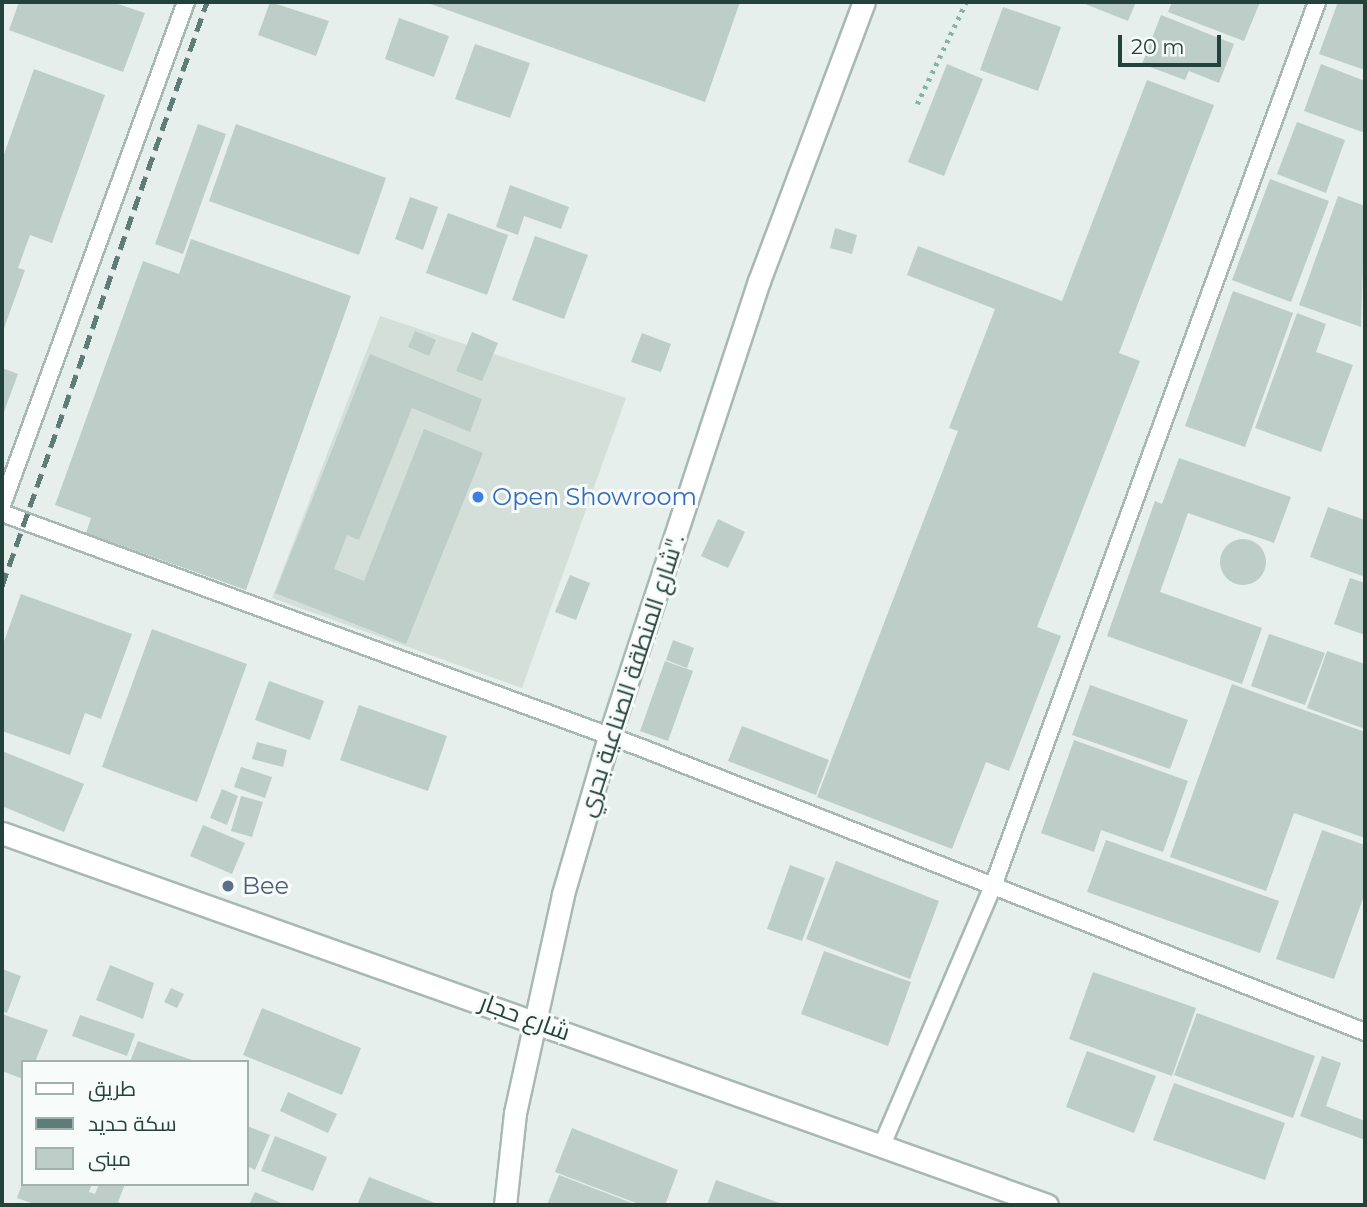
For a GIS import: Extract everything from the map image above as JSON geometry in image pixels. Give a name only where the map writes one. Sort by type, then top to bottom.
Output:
[{"type":"street","name":"شارع المنطقة الصناعية بحري\".","points":[[505,1205],[515,1113],[563,894],[608,740],[759,281],[863,2]]},
{"type":"street","name":"شارع حجار","points":[[2,833],[1047,1205]]},
{"type":"lane","points":[[2,505],[186,2]]},
{"type":"lane","points":[[882,1146],[993,886],[1317,2]]},
{"type":"lane","points":[[2,513],[608,740],[642,748],[1365,1032]]},
{"type":"path","points":[[917,104],[966,2]]},
{"type":"shaded area","points":[[380,316],[626,398],[522,688],[272,598]]},
{"type":"building","points":[[19,2],[112,2],[145,13],[123,72],[9,30]]},
{"type":"building","points":[[270,2],[329,21],[316,56],[258,35]]},
{"type":"building","points":[[425,2],[740,2],[705,102]]},
{"type":"building","points":[[1080,2],[1136,2],[1128,21]]},
{"type":"building","points":[[1172,2],[1260,2],[1244,41],[1168,12]]},
{"type":"building","points":[[1338,2],[1365,2],[1365,70],[1319,54]]},
{"type":"building","points":[[1003,7],[1061,27],[1038,91],[980,70]]},
{"type":"building","points":[[1161,15],[1234,44],[1219,83],[1189,71],[1185,80],[1142,64]]},
{"type":"building","points":[[399,18],[449,36],[434,77],[385,59]]},
{"type":"building","points":[[475,44],[530,63],[510,118],[455,99]]},
{"type":"building","points":[[947,64],[983,79],[944,176],[908,162]]},
{"type":"building","points":[[1321,64],[1365,81],[1365,133],[1304,111]]},
{"type":"building","points":[[34,69],[105,95],[52,243],[30,235],[18,268],[25,270],[2,334],[2,160]]},
{"type":"building","points":[[1147,80],[1214,105],[1119,353],[1140,361],[1037,627],[1061,636],[1009,771],[986,762],[952,849],[817,797],[958,431],[949,428],[995,309],[907,275],[918,246],[1062,301]]},
{"type":"building","points":[[1297,122],[1345,140],[1326,193],[1277,174]]},
{"type":"building","points":[[198,124],[226,134],[183,254],[155,244]]},
{"type":"building","points":[[236,124],[386,178],[359,255],[209,201]]},
{"type":"building","points":[[1270,179],[1329,201],[1291,302],[1232,280]]},
{"type":"building","points":[[510,185],[569,207],[561,229],[524,216],[518,235],[496,227]]},
{"type":"building","points":[[1338,196],[1365,206],[1361,327],[1299,305]]},
{"type":"building","points":[[410,197],[438,207],[423,250],[395,239]]},
{"type":"building","points":[[448,213],[508,235],[487,295],[426,273]]},
{"type":"building","points":[[835,228],[857,235],[852,254],[830,248]]},
{"type":"building","points":[[535,236],[588,255],[564,319],[512,300]]},
{"type":"building","points":[[191,239],[351,296],[246,590],[86,533],[91,518],[55,505],[143,261],[179,274]]},
{"type":"building","points":[[1233,291],[1293,313],[1245,447],[1185,426]]},
{"type":"building","points":[[1297,313],[1326,324],[1316,352],[1353,365],[1321,452],[1255,428]]},
{"type":"building","points":[[415,331],[436,340],[429,356],[408,347]]},
{"type":"building","points":[[472,332],[498,343],[482,381],[456,371]]},
{"type":"building","points":[[642,333],[671,344],[661,372],[631,362]]},
{"type":"building","points":[[370,354],[482,399],[470,432],[412,408],[359,540],[347,535],[334,569],[364,581],[424,429],[483,453],[406,644],[275,593]]},
{"type":"building","points":[[2,368],[18,374],[2,417]]},
{"type":"building","points":[[1179,458],[1291,497],[1274,543],[1188,513],[1160,592],[1262,628],[1242,684],[1107,636],[1155,501],[1162,504]]},
{"type":"building","points":[[1328,507],[1365,520],[1365,577],[1310,557]]},
{"type":"building","points":[[718,519],[745,532],[728,568],[701,556]]},
{"type":"building","points":[[1243,539],[1259,546],[1266,562],[1259,578],[1243,585],[1227,578],[1220,562],[1227,546]]},
{"type":"building","points":[[570,575],[590,583],[576,620],[555,612]]},
{"type":"building","points":[[1350,578],[1365,583],[1365,635],[1334,624]]},
{"type":"building","points":[[21,594],[132,634],[101,719],[85,713],[70,755],[2,731],[2,647]]},
{"type":"building","points":[[152,629],[247,664],[197,802],[102,767]]},
{"type":"building","points":[[1269,634],[1325,653],[1305,705],[1251,686]]},
{"type":"building","points":[[673,640],[694,648],[687,668],[666,660]]},
{"type":"building","points":[[1327,651],[1365,664],[1365,729],[1307,708]]},
{"type":"building","points":[[665,661],[693,671],[668,741],[640,731]]},
{"type":"building","points":[[269,681],[324,701],[310,740],[255,720]]},
{"type":"building","points":[[1232,684],[1365,732],[1365,838],[1294,813],[1266,891],[1170,857]]},
{"type":"building","points":[[1090,685],[1188,720],[1170,769],[1072,735]]},
{"type":"building","points":[[359,705],[447,736],[428,791],[340,760]]},
{"type":"building","points":[[742,726],[829,760],[816,795],[728,761]]},
{"type":"building","points":[[1074,740],[1188,781],[1163,852],[1101,830],[1094,852],[1041,833]]},
{"type":"building","points":[[257,742],[287,750],[283,767],[252,759]]},
{"type":"building","points":[[2,751],[84,784],[64,832],[2,806]]},
{"type":"building","points":[[241,767],[272,777],[265,798],[234,787]]},
{"type":"building","points":[[222,789],[238,796],[227,825],[210,818]]},
{"type":"building","points":[[241,796],[263,802],[252,837],[231,831]]},
{"type":"building","points":[[203,825],[245,843],[232,874],[190,856]]},
{"type":"building","points":[[1322,830],[1365,845],[1365,893],[1334,979],[1276,959]]},
{"type":"building","points":[[1106,840],[1279,901],[1260,953],[1087,892]]},
{"type":"building","points":[[836,861],[939,901],[910,979],[806,939]]},
{"type":"building","points":[[790,865],[825,878],[802,941],[767,929]]},
{"type":"building","points":[[824,951],[911,982],[888,1046],[801,1014]]},
{"type":"building","points":[[110,965],[154,983],[143,1019],[96,1000]]},
{"type":"building","points":[[2,969],[21,976],[7,1013],[2,1011]]},
{"type":"building","points":[[1093,972],[1196,1008],[1172,1076],[1069,1039]]},
{"type":"building","points":[[171,988],[184,994],[177,1008],[164,1002]]},
{"type":"building","points":[[262,1008],[361,1048],[342,1095],[243,1055]]},
{"type":"building","points":[[1197,1013],[1315,1056],[1293,1118],[1174,1075]]},
{"type":"building","points":[[2,1014],[48,1030],[36,1060],[21,1060],[21,1078],[2,1071]]},
{"type":"building","points":[[80,1015],[135,1034],[127,1056],[72,1036]]},
{"type":"building","points":[[138,1041],[192,1060],[131,1060]]},
{"type":"building","points":[[1087,1051],[1156,1076],[1134,1133],[1066,1107]]},
{"type":"building","points":[[1322,1056],[1341,1063],[1326,1106],[1365,1121],[1365,1140],[1300,1116]]},
{"type":"building","points":[[1174,1083],[1285,1123],[1265,1180],[1153,1140]]},
{"type":"building","points":[[288,1092],[337,1114],[328,1133],[280,1111]]},
{"type":"building","points":[[248,1126],[270,1135],[255,1170],[248,1166]]},
{"type":"building","points":[[572,1128],[678,1170],[665,1205],[641,1205],[555,1172]]},
{"type":"building","points":[[275,1136],[327,1157],[313,1191],[261,1171]]},
{"type":"building","points":[[559,1175],[637,1205],[547,1205]]},
{"type":"building","points":[[369,1177],[440,1205],[357,1205]]},
{"type":"building","points":[[716,1180],[785,1205],[707,1205]]},
{"type":"building","points":[[21,1186],[91,1186],[89,1192],[95,1194],[98,1186],[124,1186],[118,1202],[125,1205],[37,1205],[17,1198]]},
{"type":"building","points":[[255,1192],[286,1205],[249,1205]]},
{"type":"railway","points":[[2,586],[207,2]]},
{"type":"place","name":"Open Showroom","points":[[478,497]]},
{"type":"place","name":"Bee","points":[[228,886]]}]
